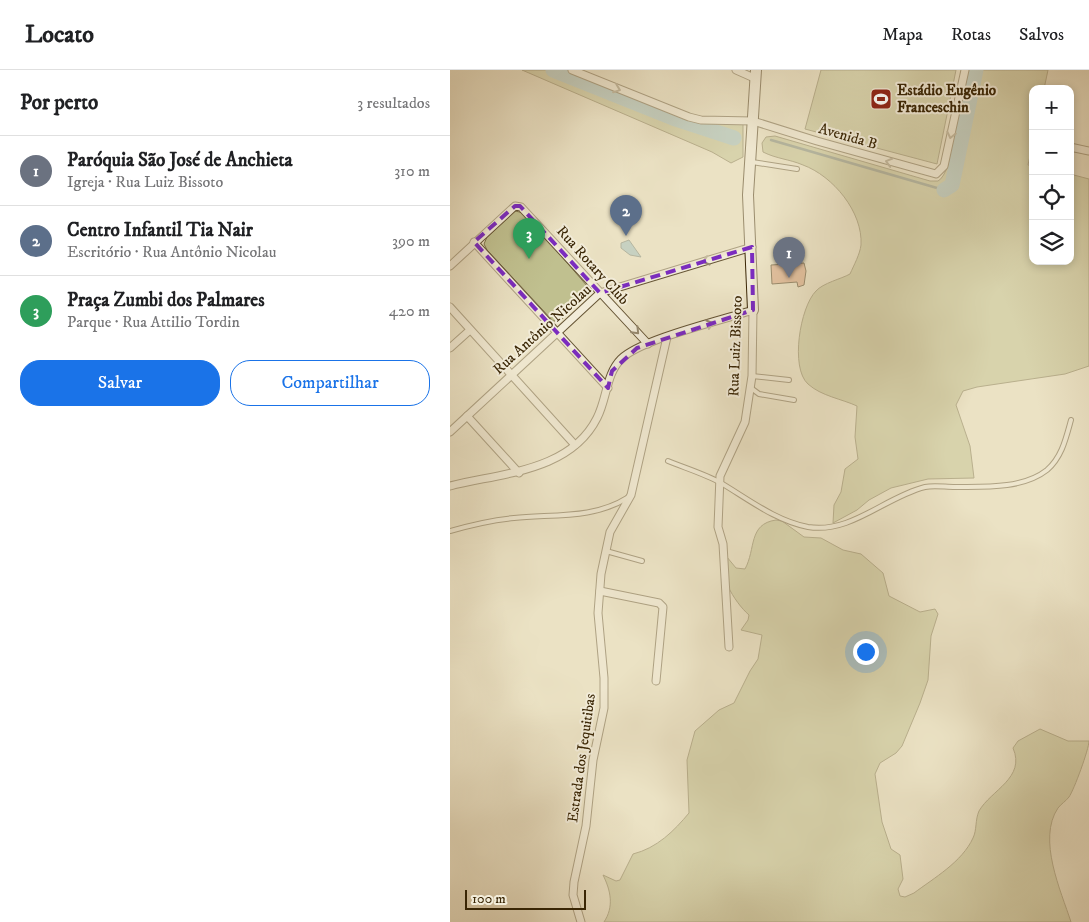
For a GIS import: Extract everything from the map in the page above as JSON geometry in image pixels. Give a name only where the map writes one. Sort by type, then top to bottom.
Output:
[{"type":"street","name":"Avenida B","points":[[572,70],[700,120],[753,121],[817,142],[936,174],[944,166],[965,70]]},
{"type":"street","points":[[736,70],[755,74]]},
{"type":"street","name":"Rua Luiz Bissoto","points":[[729,647],[723,544],[718,527],[720,483],[723,469],[745,422],[752,376],[752,247],[748,195],[755,74]]},
{"type":"street","points":[[1074,148],[1089,151]]},
{"type":"street","name":"Rua Rotary Club","points":[[474,242],[514,206],[524,208],[648,344]]},
{"type":"street","points":[[450,266],[474,242],[608,388]]},
{"type":"street","name":"Rua Antônio Nicolau","points":[[450,432],[600,293],[752,247]]},
{"type":"street","points":[[450,307],[575,446]]},
{"type":"street","points":[[450,486],[519,473],[575,446],[596,421],[604,404],[612,371],[622,358],[637,348],[753,310]]},
{"type":"street","points":[[450,348],[470,330]]},
{"type":"street","name":"Estrada dos Jequitibas","points":[[581,922],[573,895],[574,882],[586,826],[592,760],[604,708],[604,678],[598,613],[600,591],[610,532],[631,495],[667,338]]},
{"type":"street","points":[[467,416],[519,473]]},
{"type":"street","points":[[600,591],[659,604],[663,607],[656,681]]},
{"type":"lane","points":[[750,162],[797,169]]},
{"type":"lane","points":[[752,376],[789,380]]},
{"type":"lane","points":[[751,388],[759,394],[794,400]]},
{"type":"lane","points":[[668,461],[720,483],[737,495],[788,520],[807,527],[836,528],[905,493],[927,487],[1004,485],[1028,480],[1047,470],[1063,450],[1071,420]]},
{"type":"lane","points":[[450,531],[514,518],[598,511],[613,507],[631,495]]},
{"type":"lane","points":[[606,552],[642,561]]},
{"type":"highlighted area","points":[[515,206],[520,206],[600,293],[752,247],[753,310],[637,348],[612,371],[608,388],[474,242]]},
{"type":"green space","points":[[522,70],[565,70],[688,120],[700,123],[743,124],[743,157],[731,163],[712,152]]},
{"type":"green space","name":"Estádio Eugênio Franceschin","points":[[821,70],[956,70],[937,164],[805,129]]},
{"type":"green space","points":[[971,70],[1048,70],[1045,85],[1029,85],[1029,265],[1074,265],[1074,175],[1089,179],[1089,366],[1065,374],[977,387],[963,391],[956,405],[970,446],[974,478],[928,479],[891,488],[833,523],[834,505],[841,492],[845,469],[858,459],[855,437],[857,406],[825,394],[808,384],[799,365],[799,338],[805,310],[816,291],[827,283],[850,274],[857,260],[861,245],[860,233],[857,220],[851,208],[835,186],[814,170],[763,152],[762,143],[766,137],[775,136],[930,181],[938,181],[944,175],[949,164]]},
{"type":"green space","points":[[515,211],[524,213],[588,287],[589,293],[560,321],[553,321],[487,250],[484,244],[487,237]]},
{"type":"green space","points":[[782,521],[804,537],[821,538],[843,550],[861,554],[883,573],[889,596],[920,612],[935,609],[938,614],[931,636],[928,680],[920,703],[902,746],[896,753],[880,763],[875,774],[882,822],[891,849],[900,855],[903,879],[898,889],[900,896],[905,897],[914,893],[947,869],[962,855],[974,835],[979,811],[984,803],[1011,776],[1015,768],[1016,758],[1013,748],[1018,741],[1040,729],[1068,741],[1089,741],[1084,760],[1069,797],[1058,808],[1052,821],[1050,835],[1053,865],[1071,922],[604,922],[609,911],[610,899],[603,875],[616,881],[620,880],[633,854],[650,848],[664,838],[689,813],[687,760],[695,731],[719,710],[734,703],[758,659],[762,635],[741,630],[749,615],[732,594],[724,577],[721,559],[722,551],[736,568],[745,569],[757,532],[767,522]]},
{"type":"water","points":[[629,240],[641,257],[630,255],[621,248],[621,243]]},
{"type":"building","points":[[804,263],[806,271],[804,285],[798,287],[797,282],[772,284],[771,265]]},
{"type":"waterway","points":[[553,70],[673,118],[734,138]]},
{"type":"waterway","points":[[944,190],[952,185],[976,70]]},
{"type":"waterway","points":[[771,140],[944,190]]},
{"type":"place","name":"Estádio Eugênio Franceschin","points":[[881,99]]},
{"type":"place","name":"Centro Infantil Tia Nair","points":[[626,236]]},
{"type":"place","name":"Praça Zumbi dos Palmares","points":[[529,259]]},
{"type":"place","name":"Paróquia São José de Anchieta","points":[[789,278]]}]
